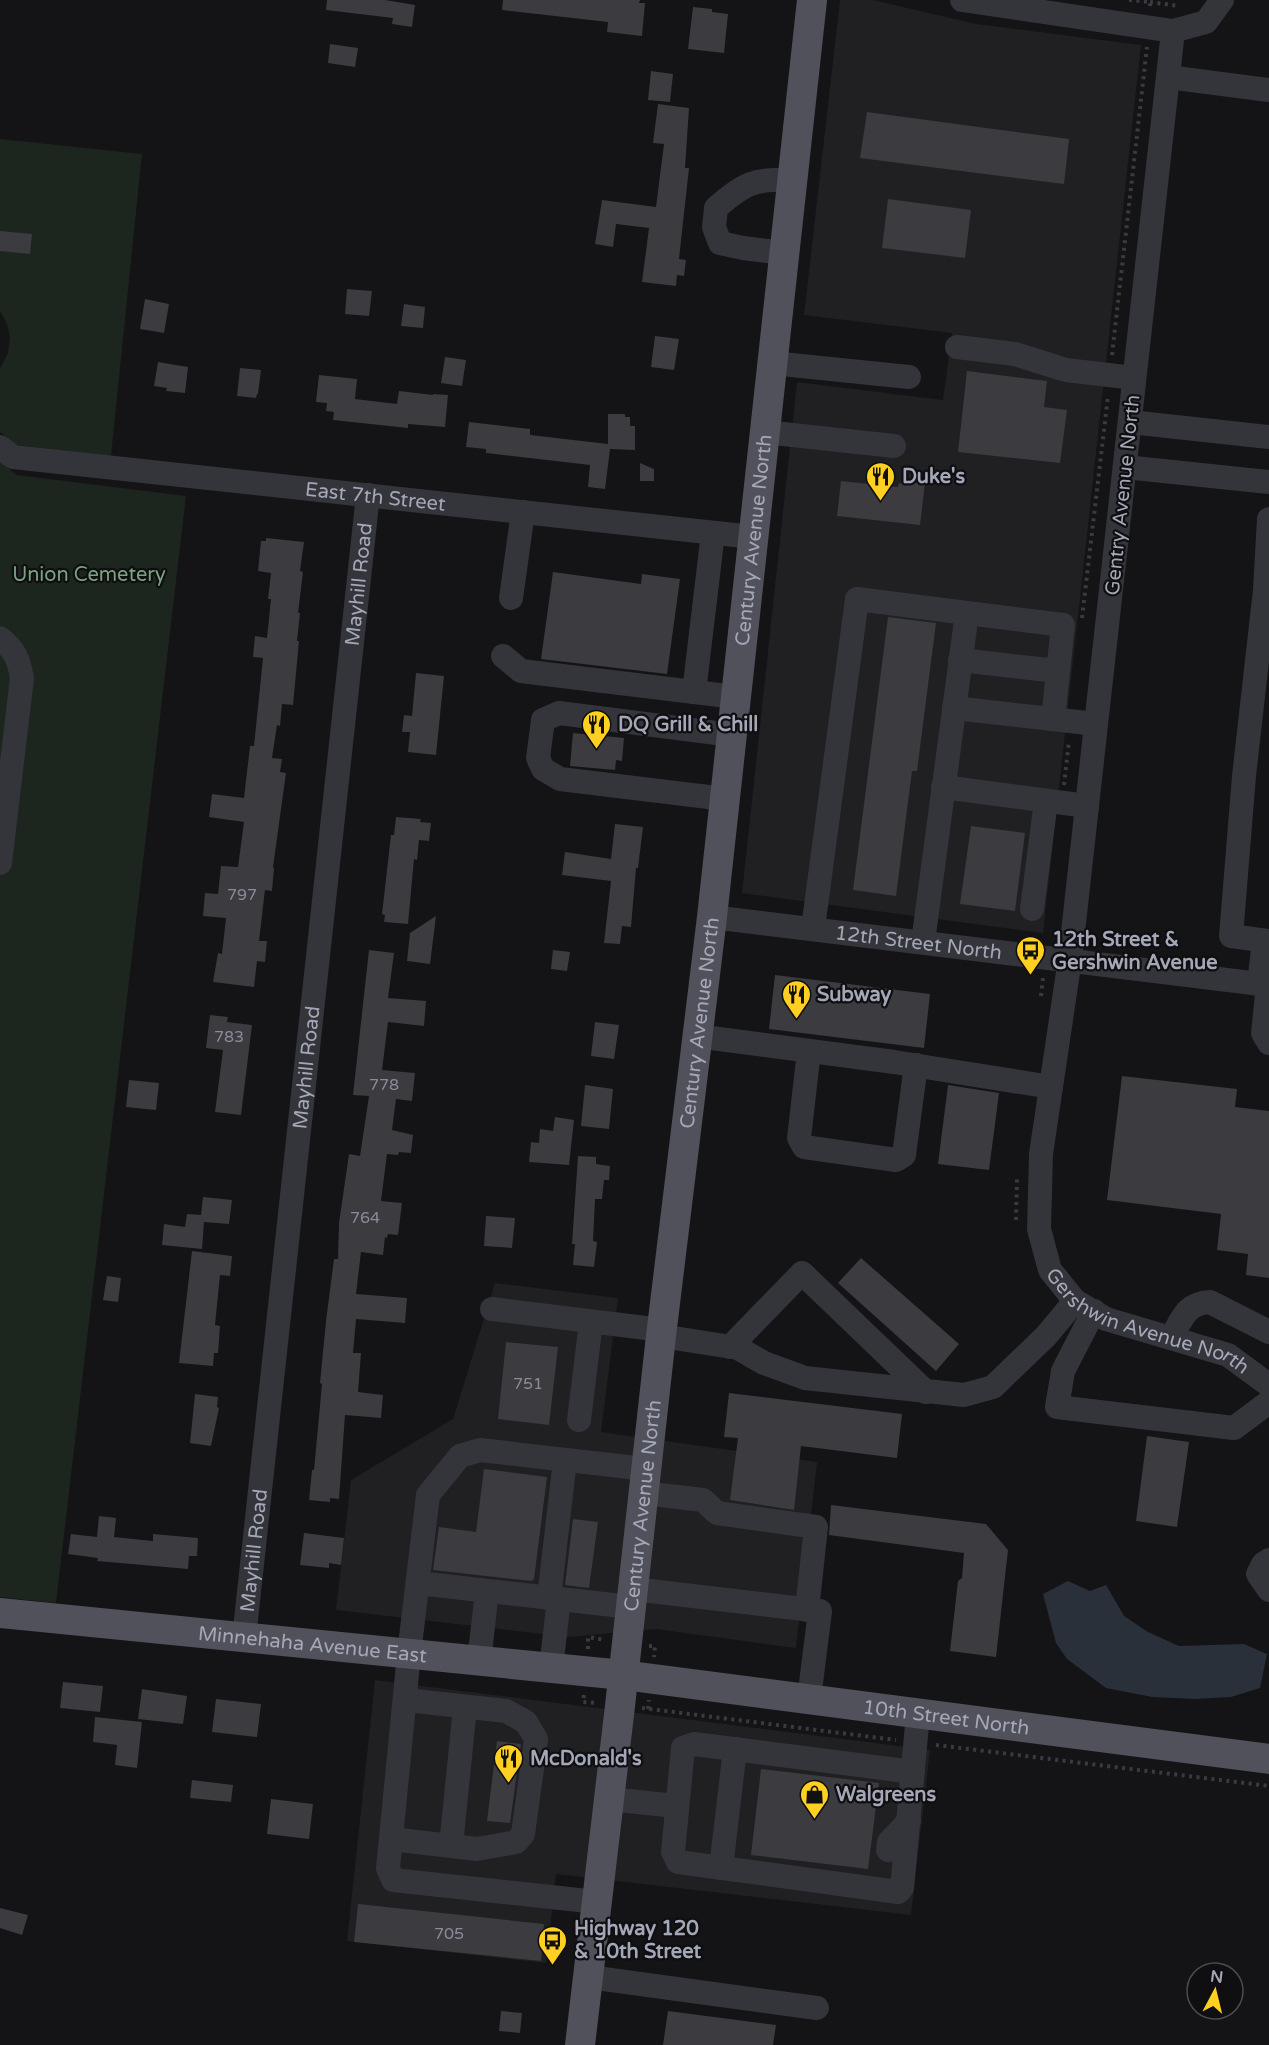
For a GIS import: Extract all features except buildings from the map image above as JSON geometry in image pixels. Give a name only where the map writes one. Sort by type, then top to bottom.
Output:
[{"type":"main road","name":"Century Avenue North","points":[[580,2045],[661,1333],[712,917],[812,0]]},
{"type":"main road","name":"Minnehaha Avenue East","points":[[0,1612],[623,1675]]},
{"type":"main road","name":"10th Street North","points":[[623,1675],[809,1699],[916,1728],[1269,1759]]},
{"type":"street","points":[[963,0],[1173,31],[1206,22],[1222,0]]},
{"type":"street","name":"Gentry Avenue North","points":[[1070,959],[1173,31]]},
{"type":"street","points":[[1168,77],[1269,90]]},
{"type":"street","points":[[784,253],[720,243],[714,227],[716,208],[732,194],[751,183],[771,179],[792,181]]},
{"type":"street","points":[[957,347],[1015,354],[1066,370],[1134,378]]},
{"type":"street","points":[[772,363],[909,377]]},
{"type":"street","points":[[1130,422],[1269,437]]},
{"type":"street","points":[[765,432],[894,446]]},
{"type":"street","name":"East 7th Street","points":[[0,447],[13,457],[753,537]]},
{"type":"street","points":[[1125,466],[1269,482]]},
{"type":"street","name":"Mayhill Road","points":[[244,1638],[368,495]]},
{"type":"street","points":[[511,598],[523,512]]},
{"type":"street","points":[[1269,519],[1267,590],[1244,776],[1231,936],[1267,941],[1263,1032],[1269,1043]]},
{"type":"street","points":[[694,692],[712,533]]},
{"type":"street","points":[[813,928],[857,598],[1063,625],[1053,719]]},
{"type":"street","points":[[923,942],[967,613]]},
{"type":"street","points":[[0,638],[11,647],[20,661],[22,678],[0,863]]},
{"type":"street","points":[[503,656],[521,671],[736,697]]},
{"type":"street","points":[[960,660],[1058,671]]},
{"type":"street","points":[[954,708],[1096,724]]},
{"type":"street","points":[[725,799],[560,779],[543,769],[538,758],[543,720],[559,713],[732,735]]},
{"type":"street","points":[[943,787],[1087,806]]},
{"type":"street","points":[[1032,909],[1046,801]]},
{"type":"street","name":"12th Street North","points":[[712,917],[1070,959],[1265,985]]},
{"type":"street","name":"Gershwin Avenue North","points":[[1070,959],[1041,1154],[1039,1229],[1050,1270],[1084,1306],[1106,1319],[1228,1355],[1269,1385]]},
{"type":"street","points":[[696,1036],[916,1065],[1051,1087]]},
{"type":"street","points":[[809,1051],[799,1138],[804,1147],[896,1160],[904,1155],[916,1065]]},
{"type":"street","points":[[730,1347],[802,1273],[926,1392]]},
{"type":"street","points":[[1171,1338],[1185,1314],[1199,1302],[1210,1302],[1269,1332]]},
{"type":"street","points":[[492,1309],[661,1333],[738,1348],[764,1363],[805,1378],[964,1395],[993,1387],[1046,1336],[1084,1306]]},
{"type":"street","points":[[1084,1306],[1063,1371],[1057,1407],[1234,1428],[1269,1402]]},
{"type":"street","points":[[579,1420],[591,1322]]},
{"type":"street","points":[[597,1902],[393,1880],[388,1868],[409,1654],[428,1495],[460,1456],[480,1450],[565,1460],[645,1481],[703,1500],[717,1513],[816,1527],[807,1610]]},
{"type":"street","points":[[551,1668],[565,1460]]},
{"type":"street","points":[[1269,1560],[1263,1564],[1258,1574],[1269,1590]]},
{"type":"street","points":[[418,1583],[554,1599],[632,1598],[820,1611],[809,1699]]},
{"type":"street","points":[[479,1661],[487,1591]]},
{"type":"street","points":[[391,1839],[477,1849],[516,1842],[523,1834],[536,1739],[526,1722],[506,1711],[406,1700]]},
{"type":"street","points":[[451,1846],[465,1707]]},
{"type":"street","points":[[913,1772],[694,1744],[683,1748],[673,1852],[678,1862],[898,1892],[902,1888],[909,1821],[913,1772],[916,1728]]},
{"type":"street","points":[[721,1868],[735,1749]]},
{"type":"street","points":[[609,1799],[676,1806]]},
{"type":"street","points":[[882,1890],[889,1842],[909,1821]]},
{"type":"street","points":[[589,1977],[817,2008]]},
{"type":"path","points":[[648,1709],[916,1728],[1269,1786]]},
{"type":"shaded area","points":[[840,0],[873,0],[976,24],[1141,45],[1043,933],[742,893],[797,382],[943,400],[952,333],[804,315]]},
{"type":"shaded area","points":[[495,1283],[618,1298],[601,1432],[817,1462],[796,1648],[656,1629],[568,1637],[336,1610],[351,1480],[453,1419]]},
{"type":"shaded area","points":[[1068,1581],[1090,1591],[1106,1585],[1124,1616],[1148,1632],[1179,1646],[1244,1644],[1267,1654],[1260,1688],[1231,1697],[1195,1699],[1152,1697],[1106,1688],[1067,1659],[1056,1643],[1043,1594]]},
{"type":"shaded area","points":[[375,1680],[930,1750],[911,1915],[556,1874],[546,1963],[347,1941]]},
{"type":"green space","points":[[0,139],[142,154],[111,456],[16,445],[0,432],[0,368],[8,353],[10,338],[7,324],[0,311]]},
{"type":"green space","name":"Union Cemetery","points":[[0,462],[17,475],[186,496],[56,1603],[0,1597]]},
{"type":"place","name":"Duke's","points":[[881,502]]},
{"type":"place","name":"DQ Grill & Chill","points":[[597,750]]},
{"type":"place","name":"12th Street & Gershwin Avenue","points":[[1031,976]]},
{"type":"place","name":"Subway","points":[[796,1020]]},
{"type":"place","name":"McDonald's","points":[[509,1784]]},
{"type":"place","name":"Walgreens","points":[[815,1820]]},
{"type":"place","name":"Highway 120 & 10th Street","points":[[553,1966]]}]
